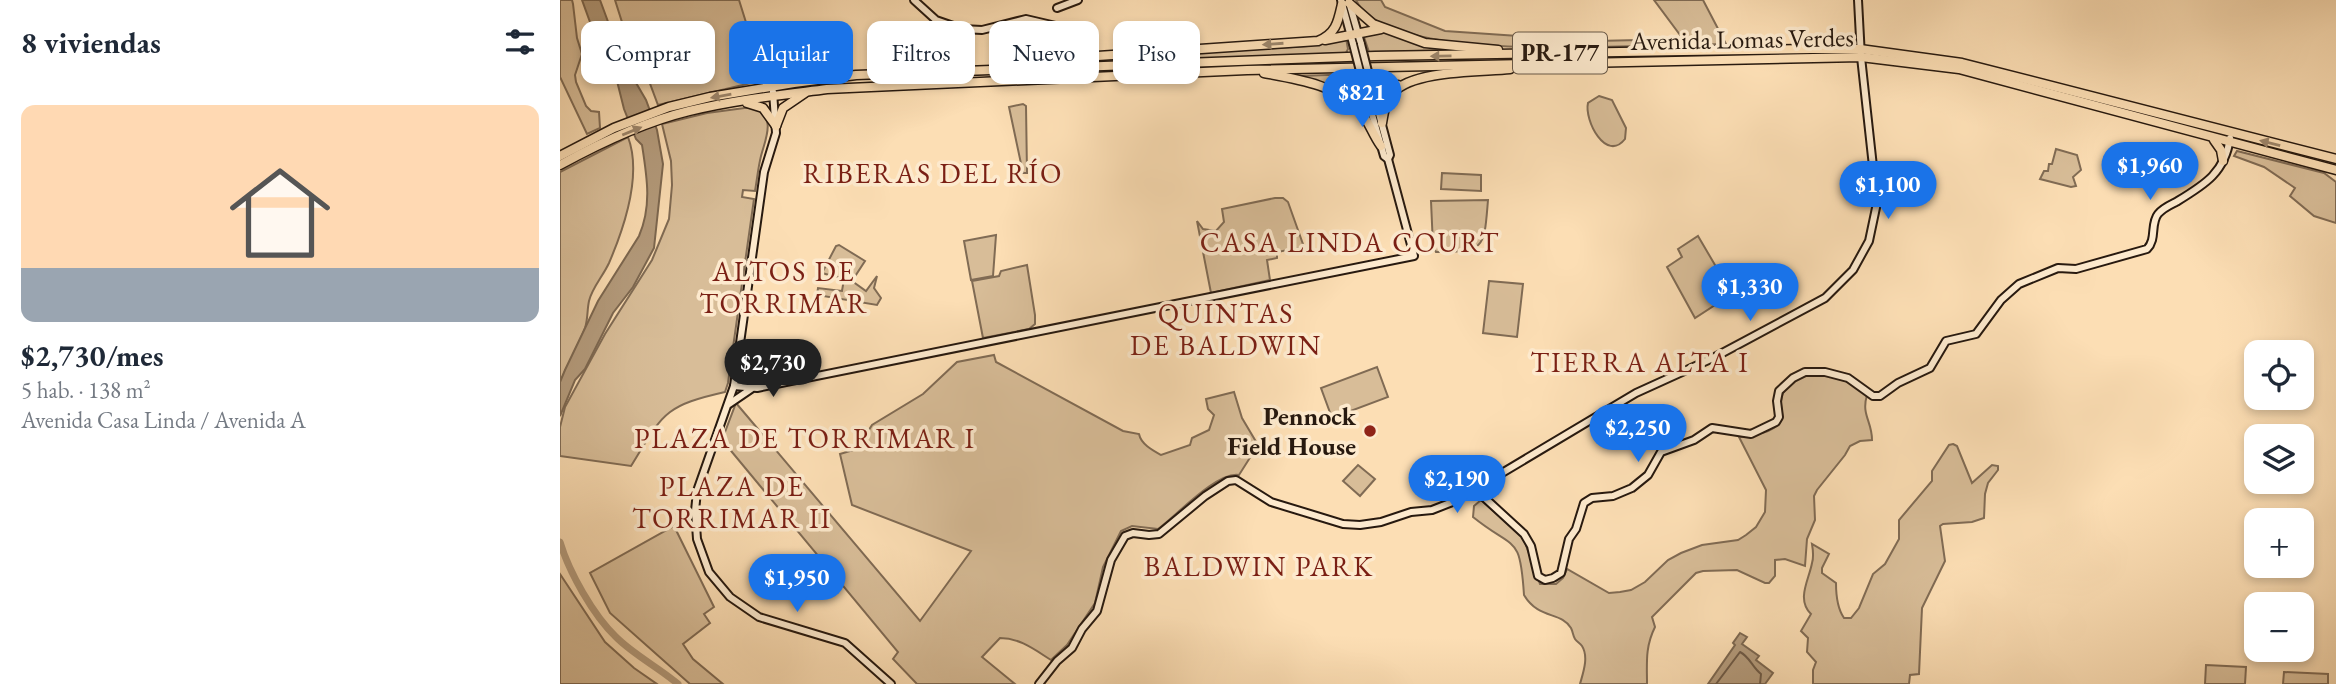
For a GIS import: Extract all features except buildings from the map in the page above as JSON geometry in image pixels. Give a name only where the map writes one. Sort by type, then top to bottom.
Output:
[{"type":"highway","points":[[1318,41],[1334,31],[1345,2],[1368,21],[1426,43],[1539,53]]},
{"type":"highway","points":[[1099,56],[1318,41],[1384,29]]},
{"type":"highway","name":"Avenida Lomas Verdes","points":[[1099,66],[1539,53],[1860,53],[1962,63],[2336,159]]},
{"type":"highway","name":"Avenida Lomas Verdes","points":[[560,156],[671,111],[773,91],[1247,70],[1544,64],[1860,53],[1959,69],[2336,173]]},
{"type":"highway","points":[[1343,96],[1369,88],[1404,84],[1434,76],[1544,64]]},
{"type":"highway","name":"Avenida Lomas Verdes","points":[[853,75],[989,70]]},
{"type":"highway","points":[[1247,70],[1304,81],[1343,96],[1360,111],[1381,146]]},
{"type":"highway","name":"Avenida Lomas Verdes","points":[[671,111],[741,102],[798,84]]},
{"type":"highway","points":[[1382,124],[1388,101],[1395,90],[1404,84]]},
{"type":"highway","points":[[776,125],[783,108],[808,91]]},
{"type":"highway","points":[[741,102],[763,108],[776,125]]},
{"type":"highway","points":[[2208,136],[2218,145],[2222,161]]},
{"type":"highway","name":"Avenida Lomas Verdes","points":[[560,165],[589,145]]},
{"type":"highway","points":[[2305,151],[2336,153]]},
{"type":"street","points":[[915,0],[936,20],[962,29],[989,28]]},
{"type":"street","points":[[1039,684],[1072,648],[1082,629],[1097,611],[1111,560],[1125,536],[1133,533],[1149,536],[1159,534],[1205,496],[1228,481],[1236,480],[1271,502],[1343,524],[1360,526],[1411,512],[1432,510],[1455,501],[1636,393],[1741,344],[1825,298],[1853,270],[1869,241],[1875,214],[1877,194],[1860,53],[1858,0]]},
{"type":"street","points":[[1056,8],[1074,1]]},
{"type":"street","points":[[1345,2],[1369,88],[1381,146],[1388,159]]},
{"type":"street","points":[[734,386],[751,389],[1414,256],[1388,159],[1390,155],[1382,124],[1369,88]]},
{"type":"street","points":[[773,91],[776,125],[764,172],[734,386],[695,501],[696,539],[709,572],[730,597],[759,617],[838,640],[857,651],[891,684]]},
{"type":"street","points":[[1475,489],[1524,534],[1531,546],[1538,576],[1545,580],[1553,578],[1561,573],[1569,539],[1576,529],[1584,503],[1592,498],[1613,496],[1632,488],[1648,475],[1657,458],[1666,450],[1694,440],[1712,428],[1722,427],[1745,434],[1776,422],[1779,417],[1779,391],[1793,378],[1805,372],[1825,372],[1848,378],[1872,396],[1880,396],[1898,383],[1930,368],[1946,341],[1976,334],[2015,286],[2058,268],[2076,269],[2147,249],[2153,241],[2157,215],[2211,180],[2222,161],[2231,133]]},
{"type":"street","points":[[737,366],[751,389]]},
{"type":"street","points":[[727,405],[751,389]]},
{"type":"street","points":[[877,670],[898,684]]},
{"type":"shaded area","points":[[560,0],[572,0],[581,51],[576,82],[586,106],[591,111],[599,112],[600,128],[587,134],[560,77]]},
{"type":"shaded area","points":[[615,0],[739,0],[746,21],[729,21],[729,84],[747,84],[658,105],[650,84],[715,84],[715,21],[622,21]]},
{"type":"shaded area","points":[[1356,0],[1381,0],[1385,7],[1445,31],[1595,41],[1683,39],[1654,0],[1703,0],[1726,44],[1597,47],[1590,44],[1587,47],[1533,47],[1461,43],[1426,38],[1395,29],[1371,17]]},
{"type":"shaded area","points":[[1378,31],[1463,50],[1369,52],[1363,34]]},
{"type":"shaded area","points":[[1346,38],[1348,49],[1346,53],[1200,59],[1200,53],[1308,46]]},
{"type":"shaded area","points":[[1113,58],[1113,62],[1099,63],[1099,59]]},
{"type":"shaded area","points":[[1356,74],[1361,93],[1339,91],[1299,76]]},
{"type":"shaded area","points":[[1599,96],[1612,100],[1626,128],[1625,139],[1618,145],[1604,143],[1589,119],[1588,103]]},
{"type":"shaded area","points":[[1023,104],[1026,106],[1027,173],[1023,173],[1009,107]]},
{"type":"shaded area","points":[[752,107],[765,116],[768,128],[755,191],[743,190],[742,197],[754,199],[725,392],[689,402],[667,415],[650,434],[631,466],[560,456],[560,427],[565,407],[605,334],[652,260],[669,219],[671,161],[662,124],[707,113]]},
{"type":"shaded area","points":[[628,137],[633,167],[625,218],[609,263],[590,296],[585,328],[560,382],[560,172]]},
{"type":"shaded area","points":[[2056,149],[2077,155],[2081,170],[2073,177],[2076,186],[2040,179],[2044,171],[2048,171],[2049,164],[2052,164]]},
{"type":"shaded area","points":[[2237,151],[2324,173],[2336,182],[2336,223],[2314,216],[2290,196],[2295,188],[2264,167],[2234,156]]},
{"type":"shaded area","points":[[1442,173],[1481,175],[1481,191],[1441,189]]},
{"type":"shaded area","points":[[1283,198],[1288,202],[1304,247],[1277,252],[1277,258],[1267,260],[1270,280],[1211,293],[1197,221],[1203,229],[1216,231],[1224,222],[1222,209]]},
{"type":"shaded area","points":[[1488,200],[1483,238],[1479,244],[1465,251],[1436,252],[1433,246],[1431,201]]},
{"type":"shaded area","points":[[996,235],[993,276],[971,280],[964,241]]},
{"type":"shaded area","points":[[1698,236],[1732,294],[1695,318],[1667,267],[1682,257],[1678,249]]},
{"type":"shaded area","points":[[839,245],[865,261],[852,281],[866,291],[877,276],[874,288],[881,298],[877,305],[817,295],[818,288],[842,291],[844,279],[822,273]]},
{"type":"shaded area","points":[[1027,265],[1035,324],[1029,329],[983,338],[972,281],[999,276],[1001,271]]},
{"type":"shaded area","points":[[1489,281],[1523,284],[1517,337],[1483,333]]},
{"type":"shaded area","points":[[994,355],[996,362],[1123,431],[1139,434],[1144,444],[1161,455],[1190,445],[1192,438],[1209,430],[1214,415],[1208,409],[1206,399],[1234,392],[1242,418],[1258,445],[1239,475],[1219,480],[1208,487],[1158,529],[1132,526],[1121,531],[1103,567],[1095,603],[1067,645],[1051,660],[1021,642],[1000,638],[982,657],[1015,684],[917,684],[893,659],[898,652],[722,440],[736,403],[920,621],[971,551],[852,505],[840,454],[857,449],[872,425],[923,394],[957,362]]},
{"type":"shaded area","points":[[1377,367],[1388,397],[1332,418],[1321,388]]},
{"type":"shaded area","points":[[1814,373],[1849,383],[1867,395],[1865,408],[1872,440],[1860,441],[1850,446],[1817,490],[1814,496],[1815,520],[1807,539],[1805,566],[1785,559],[1775,560],[1775,576],[1769,583],[1737,570],[1696,573],[1652,617],[1655,627],[1648,648],[1647,684],[1580,684],[1585,660],[1582,646],[1567,623],[1530,603],[1524,595],[1517,552],[1507,540],[1473,517],[1474,506],[1481,500],[1523,537],[1540,584],[1556,584],[1567,569],[1609,593],[1631,590],[1645,582],[1668,560],[1681,553],[1702,545],[1738,540],[1756,527],[1765,512],[1766,490],[1739,437],[1762,433],[1777,425],[1782,419],[1783,392],[1796,379]]},
{"type":"shaded area","points":[[1949,445],[1957,446],[1972,483],[1992,465],[1998,466],[1998,470],[1988,483],[1984,518],[1940,526],[1945,561],[1922,608],[1919,674],[1910,675],[1909,684],[1813,684],[1816,662],[1807,652],[1808,638],[1801,631],[1811,614],[1804,602],[1804,596],[1813,558],[1812,544],[1829,554],[1822,573],[1836,583],[1840,610],[1844,618],[1851,618],[1859,608],[1873,574],[1885,564],[1899,539],[1899,520],[1932,481],[1932,471]]},
{"type":"shaded area","points":[[1358,465],[1375,479],[1360,496],[1343,481]]},
{"type":"shaded area","points":[[674,526],[714,607],[704,614],[710,623],[683,644],[693,659],[723,684],[690,684],[610,613],[590,573]]},
{"type":"shaded area","points":[[560,574],[605,642],[657,684],[560,684]]},
{"type":"shaded area","points":[[2206,665],[2246,667],[2245,684],[2205,684]]},
{"type":"shaded area","points":[[2284,672],[2328,674],[2328,684],[2283,684]]},
{"type":"water","points":[[582,0],[600,0],[608,21],[590,21]]},
{"type":"water","points":[[618,84],[637,84],[657,130],[663,164],[654,248],[633,287],[613,313],[585,369],[575,380],[560,416],[560,382],[565,370],[598,301],[639,236],[646,214],[647,180],[642,145],[636,139]]},
{"type":"water","points":[[1740,633],[1747,637],[1742,644],[1759,656],[1756,660],[1773,673],[1765,684],[1708,684],[1735,645],[1733,643]]},
{"type":"waterway","points":[[560,542],[583,592],[607,628],[630,650],[678,684]]},
{"type":"place","name":"Pennock Field House","points":[[1370,431]]},
{"type":"district","name":"RIBERAS DEL RÍO","points":[[933,173]]},
{"type":"district","name":"CASA LINDA COURT","points":[[1350,242]]},
{"type":"district","name":"ALTOS DE TORRIMAR","points":[[784,287]]},
{"type":"district","name":"QUINTAS DE BALDWIN","points":[[1226,329]]},
{"type":"district","name":"TIERRA ALTA I","points":[[1640,362]]},
{"type":"district","name":"PLAZA DE TORRIMAR I","points":[[805,438]]},
{"type":"district","name":"PLAZA DE TORRIMAR II","points":[[732,502]]},
{"type":"district","name":"BALDWIN PARK","points":[[1259,566]]}]
